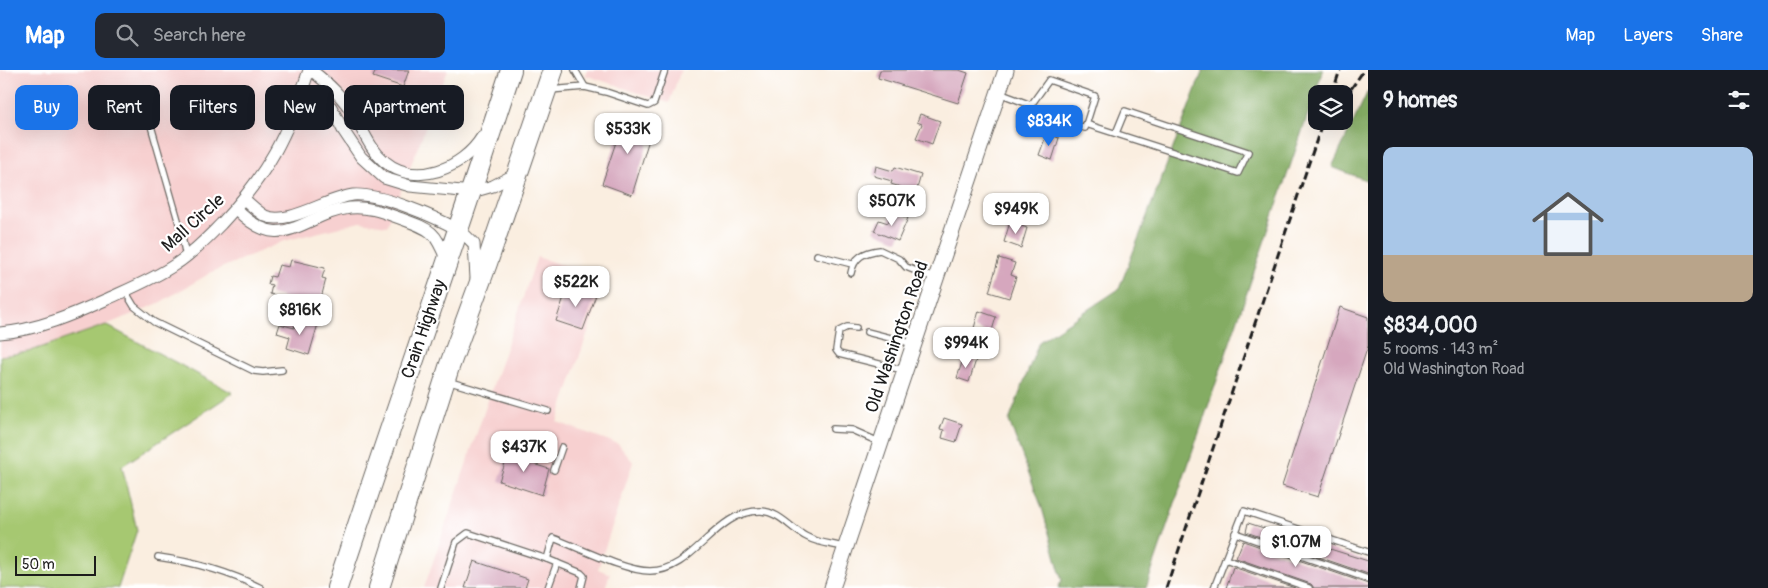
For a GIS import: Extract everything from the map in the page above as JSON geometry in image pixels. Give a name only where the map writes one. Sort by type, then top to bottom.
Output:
[{"type":"highway","name":"Crain Highway","points":[[336,588],[472,192],[511,70]]},
{"type":"highway","name":"Crain Highway","points":[[379,588],[445,380],[553,70]]},
{"type":"main road","name":"Old Washington Road","points":[[832,588],[1006,70]]},
{"type":"street","name":"Mall Circle","points":[[304,85],[310,70]]},
{"type":"street","points":[[310,70],[334,88],[345,102],[372,148],[385,162],[412,173],[445,170],[462,160],[474,150],[496,114]]},
{"type":"street","points":[[334,112],[361,157],[384,178],[410,186],[472,192],[493,186],[518,173]]},
{"type":"street","name":"Mall Circle","points":[[0,333],[54,321],[164,272],[186,257],[244,199],[275,156],[287,130]]},
{"type":"street","points":[[244,199],[264,215],[273,218],[288,216],[350,196],[371,196],[395,202],[458,230],[474,244],[477,266],[474,300]]},
{"type":"street","points":[[236,209],[248,221],[260,228],[275,232],[292,230],[333,212],[351,208],[376,209],[428,229],[440,244],[447,261]]},
{"type":"lane","points":[[575,70],[585,87]]},
{"type":"lane","points":[[546,90],[585,87],[648,106],[654,103],[665,70]]},
{"type":"lane","points":[[999,93],[1031,105],[1039,115],[1085,128],[1095,96],[1049,80],[1031,105]]},
{"type":"lane","points":[[1086,124],[1238,173],[1248,152],[1125,111],[1116,133]]},
{"type":"lane","points":[[152,130],[180,227],[186,257]]},
{"type":"lane","points":[[851,273],[852,264],[859,256],[880,250],[899,259],[906,267],[936,279]]},
{"type":"lane","points":[[817,255],[852,264]]},
{"type":"lane","points":[[125,290],[134,306],[154,322],[254,370],[263,372],[282,370]]},
{"type":"lane","points":[[856,328],[847,327],[839,331],[836,350],[839,354],[905,370]]},
{"type":"lane","points":[[867,332],[914,344]]},
{"type":"lane","points":[[445,380],[548,411]]},
{"type":"lane","points":[[833,428],[862,433],[881,443]]},
{"type":"lane","points":[[554,470],[562,446]]},
{"type":"lane","points":[[1216,588],[1244,511],[1368,552]]},
{"type":"lane","points":[[547,559],[553,538],[643,570],[666,568],[680,561],[721,526],[740,516],[754,512],[770,513],[779,517],[806,537],[846,548]]},
{"type":"lane","points":[[441,588],[456,542],[468,533],[547,559],[581,573],[584,576],[581,588]]},
{"type":"lane","points":[[1235,534],[1368,579]]},
{"type":"lane","points":[[158,557],[215,570],[246,580],[260,588]]},
{"type":"lane","points":[[1225,559],[1309,588]]},
{"type":"lane","points":[[548,588],[557,563]]},
{"type":"shaded area","points":[[0,70],[448,70],[442,85],[344,85],[344,130],[425,130],[387,226],[360,222],[284,241],[212,272],[159,303],[106,325],[28,352],[0,356]]},
{"type":"shaded area","points":[[587,70],[681,70],[669,103],[585,75]]},
{"type":"shaded area","points":[[537,257],[606,279],[557,422],[618,444],[633,462],[598,569],[610,574],[605,588],[424,588]]},
{"type":"green space","points":[[1203,70],[1323,70],[1318,85],[1308,85],[1308,114],[1146,588],[1058,588],[1062,580],[1042,508],[1009,421],[1039,342],[1119,289]]},
{"type":"green space","points":[[1368,91],[1368,181],[1332,167],[1350,130],[1353,130],[1353,123]]},
{"type":"green space","points":[[106,325],[233,393],[122,466],[137,530],[118,588],[0,588],[0,356],[28,352]]},
{"type":"building","points":[[376,70],[409,70],[404,85],[397,85],[373,77]]},
{"type":"building","points":[[880,70],[959,70],[968,73],[958,103],[878,78]]},
{"type":"building","points":[[920,114],[940,121],[932,144],[916,138],[922,124],[917,122]]},
{"type":"building","points":[[625,115],[654,123],[632,195],[602,184]]},
{"type":"building","points":[[1047,133],[1059,138],[1052,160],[1039,155]]},
{"type":"building","points":[[876,166],[893,171],[895,167],[921,175],[916,192],[891,184],[892,181],[874,176]]},
{"type":"building","points":[[893,212],[908,218],[898,241],[874,231],[879,220],[888,223]]},
{"type":"building","points":[[1010,222],[1027,228],[1021,248],[1004,242]]},
{"type":"building","points":[[999,258],[1015,263],[1011,275],[1016,277],[1009,298],[989,292]]},
{"type":"building","points":[[291,260],[325,268],[322,278],[326,279],[319,306],[270,294],[272,285],[268,284],[270,276],[275,277],[279,265],[289,267]]},
{"type":"building","points":[[568,285],[596,295],[583,330],[556,321]]},
{"type":"building","points":[[1340,307],[1368,317],[1368,346],[1318,497],[1282,486]]},
{"type":"building","points":[[979,311],[996,317],[991,334],[974,328]]},
{"type":"building","points":[[297,318],[318,324],[309,355],[287,348],[290,337],[277,333],[280,324],[294,328]]},
{"type":"building","points":[[964,356],[976,360],[969,382],[957,378]]},
{"type":"building","points":[[944,418],[962,424],[956,442],[942,438],[944,430],[940,429]]},
{"type":"building","points":[[510,449],[532,456],[530,463],[549,469],[542,495],[499,481]]},
{"type":"building","points":[[1248,523],[1368,561],[1368,574],[1246,532]]},
{"type":"building","points":[[1243,541],[1368,584],[1368,588],[1314,588],[1311,584],[1236,558]]},
{"type":"building","points":[[474,561],[528,579],[525,588],[465,588]]},
{"type":"building","points":[[1233,567],[1295,588],[1226,588]]},
{"type":"railway","points":[[1335,85],[1340,70]]},
{"type":"railway","points":[[1353,86],[1364,70]]},
{"type":"railway","points":[[1166,588],[1320,130]]}]
